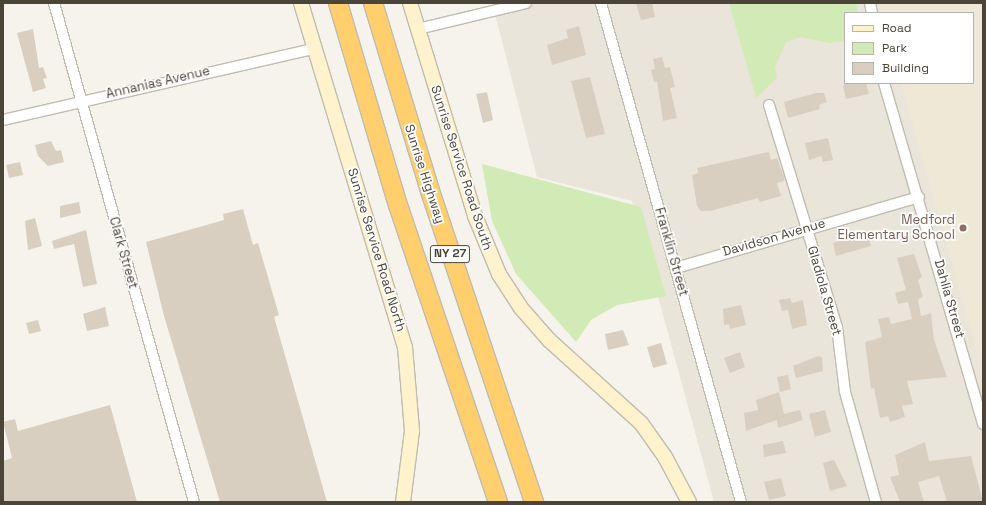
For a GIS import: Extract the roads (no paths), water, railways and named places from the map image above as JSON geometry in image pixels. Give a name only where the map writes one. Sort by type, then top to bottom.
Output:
[{"type":"highway","name":"NY 27","points":[[338,3],[398,204],[498,502]]},
{"type":"highway","name":"Sunrise Highway","points":[[373,3],[430,191],[534,502]]},
{"type":"main road","name":"Sunrise Service Road North","points":[[301,3],[405,347],[412,431],[403,502]]},
{"type":"main road","name":"Sunrise Service Road South","points":[[410,3],[474,216],[502,279],[549,340],[641,423],[665,456],[689,502]]},
{"type":"street","name":"Clark Street","points":[[54,3],[80,101],[194,502]]},
{"type":"street","points":[[418,29],[526,3]]},
{"type":"street","name":"Franklin Street","points":[[601,3],[741,502]]},
{"type":"street","name":"Annanias Avenue","points":[[3,120],[80,101],[314,49]]},
{"type":"street","name":"Dahlia Street","points":[[884,84],[919,197],[983,424]]},
{"type":"street","name":"Gladiola Street","points":[[769,105],[836,327],[845,392],[876,502]]},
{"type":"street","name":"Davidson Avenue","points":[[676,268],[919,197]]},
{"type":"place","name":"Medford Elementary School","points":[[963,228]]}]
